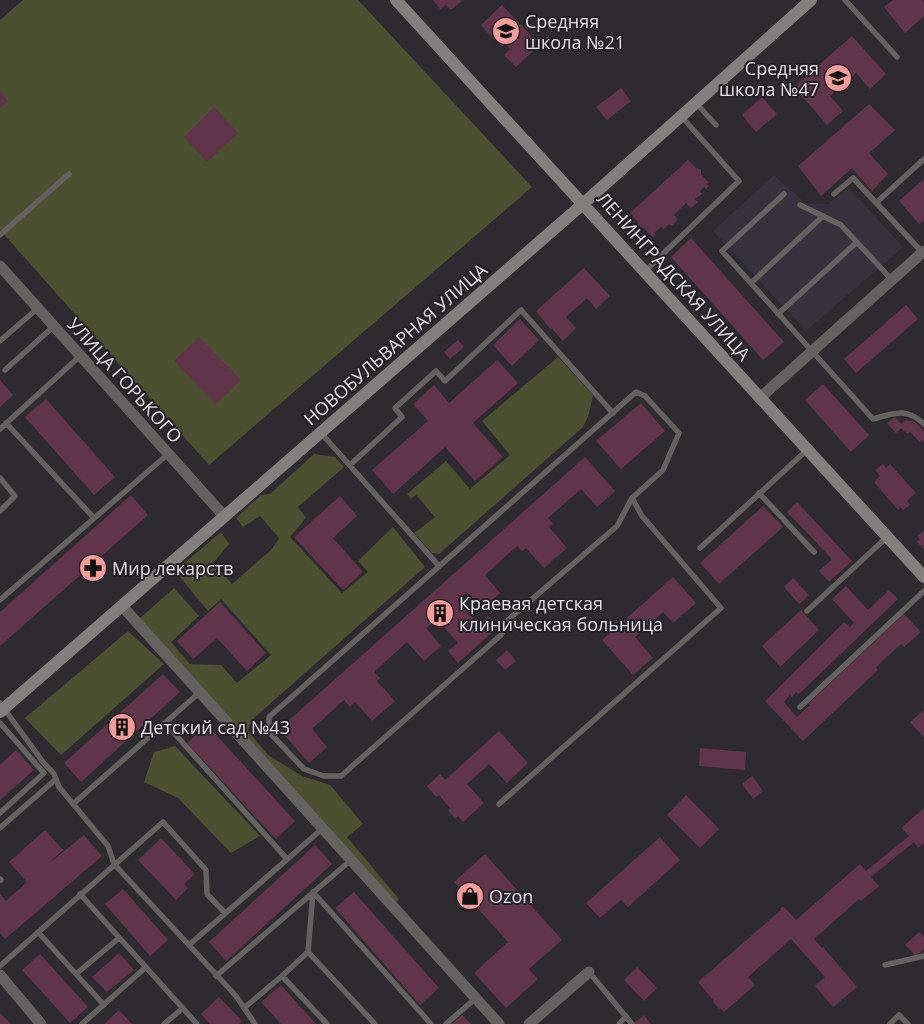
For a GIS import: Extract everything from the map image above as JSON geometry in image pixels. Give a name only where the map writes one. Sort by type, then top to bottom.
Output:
[{"type":"street","name":"ЛЕНИНГРАДСКАЯ УЛИЦА","points":[[396,0],[584,203],[924,577]]},
{"type":"street","name":"НОВОБУЛЬВАРНАЯ УЛИЦА","points":[[2,708],[225,517],[584,203],[811,0]]},
{"type":"street","points":[[760,398],[923,252]]},
{"type":"street","name":"УЛИЦА ГОРЬКОГО","points":[[0,266],[225,517]]},
{"type":"street","points":[[122,606],[500,1024]]},
{"type":"street","points":[[528,1024],[590,972]]},
{"type":"street","points":[[0,975],[42,1024]]},
{"type":"lane","points":[[845,0],[897,57]]},
{"type":"lane","points":[[696,103],[716,124]]},
{"type":"lane","points":[[645,271],[739,181],[681,116]]},
{"type":"lane","points":[[877,202],[924,159]]},
{"type":"lane","points":[[0,235],[69,174]]},
{"type":"lane","points":[[834,194],[853,178],[923,252]]},
{"type":"lane","points":[[784,194],[722,250],[873,419],[900,412],[915,416],[924,424]]},
{"type":"lane","points":[[800,205],[841,225],[892,280]]},
{"type":"lane","points":[[751,283],[823,216]]},
{"type":"lane","points":[[778,314],[857,242]]},
{"type":"lane","points":[[0,341],[38,308]]},
{"type":"lane","points":[[350,465],[402,417],[395,408],[436,371],[444,381],[521,310],[613,412]]},
{"type":"lane","points":[[5,370],[54,326]]},
{"type":"lane","points":[[0,429],[80,356]]},
{"type":"lane","points":[[636,392],[645,396],[678,433],[663,470],[632,498],[617,526],[508,620],[501,635],[341,776],[324,776],[304,769],[269,732],[269,717],[613,412],[636,392]]},
{"type":"lane","points":[[6,423],[94,518]]},
{"type":"lane","points":[[321,433],[439,566]]},
{"type":"lane","points":[[700,548],[807,450]]},
{"type":"lane","points":[[0,600],[168,454]]},
{"type":"lane","points":[[0,478],[16,496],[0,511]]},
{"type":"lane","points":[[759,493],[814,552]]},
{"type":"lane","points":[[499,804],[721,608],[642,516],[632,498]]},
{"type":"lane","points":[[807,611],[887,537]]},
{"type":"lane","points":[[800,707],[924,591]]},
{"type":"lane","points":[[73,804],[200,692]]},
{"type":"lane","points":[[2,708],[54,774],[59,787],[108,846],[114,864],[236,996],[256,1024]]},
{"type":"lane","points":[[0,723],[44,773],[0,813]]},
{"type":"lane","points":[[165,723],[287,859]]},
{"type":"lane","points":[[0,828],[56,779]]},
{"type":"lane","points":[[0,966],[163,822],[206,870],[207,894],[225,913]]},
{"type":"lane","points":[[189,945],[323,828]]},
{"type":"lane","points":[[216,976],[351,860]]},
{"type":"lane","points":[[244,1008],[308,952],[313,892]]},
{"type":"lane","points":[[313,892],[431,1024]]},
{"type":"lane","points":[[80,894],[197,1024]]},
{"type":"lane","points":[[38,932],[104,1005]]},
{"type":"lane","points":[[76,974],[119,938]]},
{"type":"lane","points":[[308,952],[375,1024]]},
{"type":"lane","points":[[885,965],[924,956]]},
{"type":"lane","points":[[82,1024],[146,967]]},
{"type":"lane","points":[[590,972],[632,1024]]},
{"type":"lane","points":[[282,976],[327,1024]]},
{"type":"lane","points":[[446,1024],[476,998]]},
{"type":"lane","points":[[164,1024],[183,1008]]},
{"type":"lane","points":[[890,1024],[899,1015],[908,1024]]},
{"type":"lane","points":[[619,1024],[626,1016]]},
{"type":"shaded area","points":[[774,175],[805,203],[828,204],[849,188],[903,247],[806,331],[713,231]]},
{"type":"green space","points":[[23,0],[358,0],[532,187],[209,465],[0,230],[0,20]]},
{"type":"green space","points":[[558,357],[593,395],[589,414],[583,427],[439,554],[432,553],[414,533],[435,517],[416,495],[411,499],[407,494],[446,461],[470,489],[510,455],[482,421]]},
{"type":"green space","points":[[314,454],[335,457],[344,467],[298,507],[306,518],[290,537],[342,593],[368,572],[358,561],[393,527],[425,567],[253,719],[248,731],[268,755],[302,776],[330,785],[363,824],[347,837],[399,899],[395,903],[139,619],[174,588],[199,616],[171,642],[190,664],[221,665],[237,683],[271,655],[221,599],[208,611],[175,571],[221,532],[229,544],[213,563],[232,584],[272,549],[279,538],[260,516],[243,527],[236,518],[261,495],[270,494]]},
{"type":"green space","points":[[128,631],[164,664],[61,755],[25,718]]},
{"type":"green space","points":[[175,746],[260,836],[231,853],[178,798],[144,782],[154,752]]},
{"type":"building","points":[[433,0],[462,1],[451,10],[446,5],[440,9]]},
{"type":"building","points":[[893,0],[922,0],[924,3],[924,16],[905,33],[884,7]]},
{"type":"building","name":"Средняя школа №21","points":[[502,5],[540,45],[516,67],[504,55],[510,49],[498,37],[494,40],[481,25]]},
{"type":"building","points":[[852,36],[886,74],[870,89],[856,73],[830,96],[843,111],[827,125],[794,87]]},
{"type":"building","points":[[621,88],[631,101],[607,120],[596,107]]},
{"type":"building","points":[[0,92],[8,101],[0,108]]},
{"type":"building","points":[[762,97],[777,114],[756,132],[742,115]]},
{"type":"building","points":[[869,104],[895,130],[869,153],[888,174],[872,191],[852,168],[821,196],[798,166]]},
{"type":"building","points":[[214,107],[238,133],[207,162],[184,137]]},
{"type":"building","points":[[688,160],[696,168],[701,169],[701,174],[709,183],[707,184],[709,186],[706,189],[704,187],[700,191],[702,194],[695,199],[698,202],[691,208],[686,203],[674,215],[678,220],[671,226],[669,224],[663,230],[661,227],[654,233],[656,235],[654,237],[651,236],[644,228],[638,227],[638,222],[630,213]]},
{"type":"building","points":[[924,179],[924,220],[919,224],[899,201]]},
{"type":"building","points":[[691,238],[784,342],[763,360],[671,257]]},
{"type":"building","points":[[584,268],[610,296],[596,309],[587,298],[566,317],[576,328],[563,341],[551,330],[536,311]]},
{"type":"building","points":[[906,305],[918,319],[856,373],[844,359]]},
{"type":"building","points":[[520,319],[539,340],[512,366],[493,345]]},
{"type":"building","points":[[199,337],[241,380],[216,404],[174,361]]},
{"type":"building","points":[[458,340],[464,347],[450,359],[444,352]]},
{"type":"building","points":[[497,360],[518,383],[473,423],[503,457],[475,481],[445,447],[393,494],[372,470],[428,421],[413,404],[434,385],[449,403]]},
{"type":"building","points":[[0,380],[13,395],[0,407]]},
{"type":"building","points":[[823,384],[869,435],[851,452],[805,400]]},
{"type":"building","points":[[46,399],[115,477],[94,495],[25,417]]},
{"type":"building","points":[[641,403],[665,431],[621,469],[596,441]]},
{"type":"building","points":[[895,417],[901,424],[906,420],[915,422],[924,431],[924,442],[922,440],[920,442],[910,432],[907,434],[901,428],[896,433],[887,423]]},
{"type":"building","name":"Краевая детская клиническая больница","points":[[585,457],[615,491],[597,507],[581,489],[548,518],[553,524],[549,527],[567,548],[544,568],[526,548],[522,551],[517,546],[485,575],[500,593],[482,609],[467,592],[458,600],[479,624],[488,616],[498,627],[458,663],[448,651],[458,643],[437,619],[426,628],[441,646],[424,661],[407,642],[374,672],[380,678],[377,681],[395,701],[372,721],[355,702],[350,707],[344,700],[312,729],[327,747],[309,763],[279,729]]},
{"type":"building","points":[[883,464],[886,468],[890,464],[916,493],[907,501],[910,505],[903,510],[901,508],[898,510],[874,482],[880,476],[875,470]]},
{"type":"building","points":[[131,495],[148,515],[0,646],[0,612]]},
{"type":"building","points":[[340,496],[357,516],[333,538],[363,572],[343,590],[294,537]]},
{"type":"building","points":[[797,502],[852,561],[829,582],[819,571],[832,559],[787,512]]},
{"type":"building","points":[[763,506],[783,527],[719,584],[700,563]]},
{"type":"building","points":[[924,530],[924,549],[917,542],[920,539],[917,536]]},
{"type":"building","points":[[673,577],[696,603],[673,623],[663,612],[635,637],[653,658],[633,675],[602,640]]},
{"type":"building","points":[[793,578],[809,595],[799,604],[784,587]]},
{"type":"building","points":[[846,586],[868,610],[889,590],[898,599],[799,694],[796,692],[792,697],[790,695],[784,702],[797,717],[810,705],[808,704],[904,614],[921,632],[904,647],[901,644],[876,667],[878,670],[803,741],[765,701],[844,622],[850,627],[854,623],[832,599]]},
{"type":"building","points":[[220,602],[266,653],[247,671],[217,638],[193,659],[177,641]]},
{"type":"building","points":[[801,610],[819,630],[780,667],[762,646]]},
{"type":"building","points":[[507,650],[516,661],[505,670],[496,660]]},
{"type":"building","name":"Детский сад №43","points":[[163,674],[180,692],[81,782],[64,763]]},
{"type":"building","points":[[924,710],[924,738],[910,722]]},
{"type":"building","points":[[207,725],[295,821],[276,839],[187,743]]},
{"type":"building","points":[[499,731],[528,763],[507,783],[489,764],[467,784],[484,803],[463,822],[458,816],[455,819],[448,810],[450,808],[439,795],[436,797],[427,786],[440,774],[445,780]]},
{"type":"building","points":[[700,748],[746,752],[745,770],[699,766]]},
{"type":"building","points":[[16,750],[34,770],[0,800],[0,765]]},
{"type":"building","points":[[752,776],[763,791],[753,799],[742,784]]},
{"type":"building","points":[[686,795],[719,829],[700,848],[667,815]]},
{"type":"building","points":[[924,808],[924,843],[918,848],[914,842],[871,877],[879,886],[861,901],[859,899],[814,939],[857,987],[833,1007],[815,986],[825,977],[791,939],[748,977],[755,985],[724,1012],[719,1009],[698,982],[781,910],[782,907],[796,920],[860,864],[866,871],[909,836],[901,828]]},
{"type":"building","points":[[45,830],[63,850],[48,864],[84,835],[102,856],[5,939],[0,933],[0,894],[6,901],[27,882],[9,862]]},
{"type":"building","points":[[660,837],[680,860],[628,907],[621,900],[600,918],[586,903]]},
{"type":"building","points":[[161,838],[195,874],[184,884],[188,888],[176,900],[138,860]]},
{"type":"building","points":[[315,845],[332,864],[226,961],[209,942]]},
{"type":"building","points":[[485,854],[562,940],[529,969],[538,979],[506,1008],[474,973],[508,942],[454,882]]},
{"type":"building","points":[[123,889],[168,940],[150,956],[105,904]]},
{"type":"building","points":[[354,892],[439,988],[420,1005],[335,908]]},
{"type":"building","points":[[919,932],[924,937],[924,949],[916,956],[905,945]]},
{"type":"building","points":[[119,953],[134,970],[107,992],[92,977]]},
{"type":"building","points":[[40,954],[88,1007],[70,1023],[22,970]]},
{"type":"building","points":[[637,967],[657,988],[644,1001],[624,980]]},
{"type":"building","points":[[281,985],[316,1024],[281,1024],[261,1002]]},
{"type":"building","points":[[219,997],[242,1021],[239,1024],[210,1024],[201,1014]]},
{"type":"building","points":[[119,1010],[132,1024],[104,1024]]},
{"type":"building","points":[[0,1013],[11,1024],[0,1024]]},
{"type":"building","points":[[462,1015],[471,1024],[452,1024]]},
{"type":"building","points":[[644,1015],[651,1024],[634,1023]]},
{"type":"place","name":"Средняя школа №21","points":[[506,31]]},
{"type":"place","name":"Средняя школа №47","points":[[838,78]]},
{"type":"place","name":"Мир лекарств","points":[[93,568]]},
{"type":"place","name":"Краевая детская клиническая больница","points":[[440,613]]},
{"type":"place","name":"Детский сад №43","points":[[122,727]]},
{"type":"place","name":"Ozon","points":[[470,896]]}]
